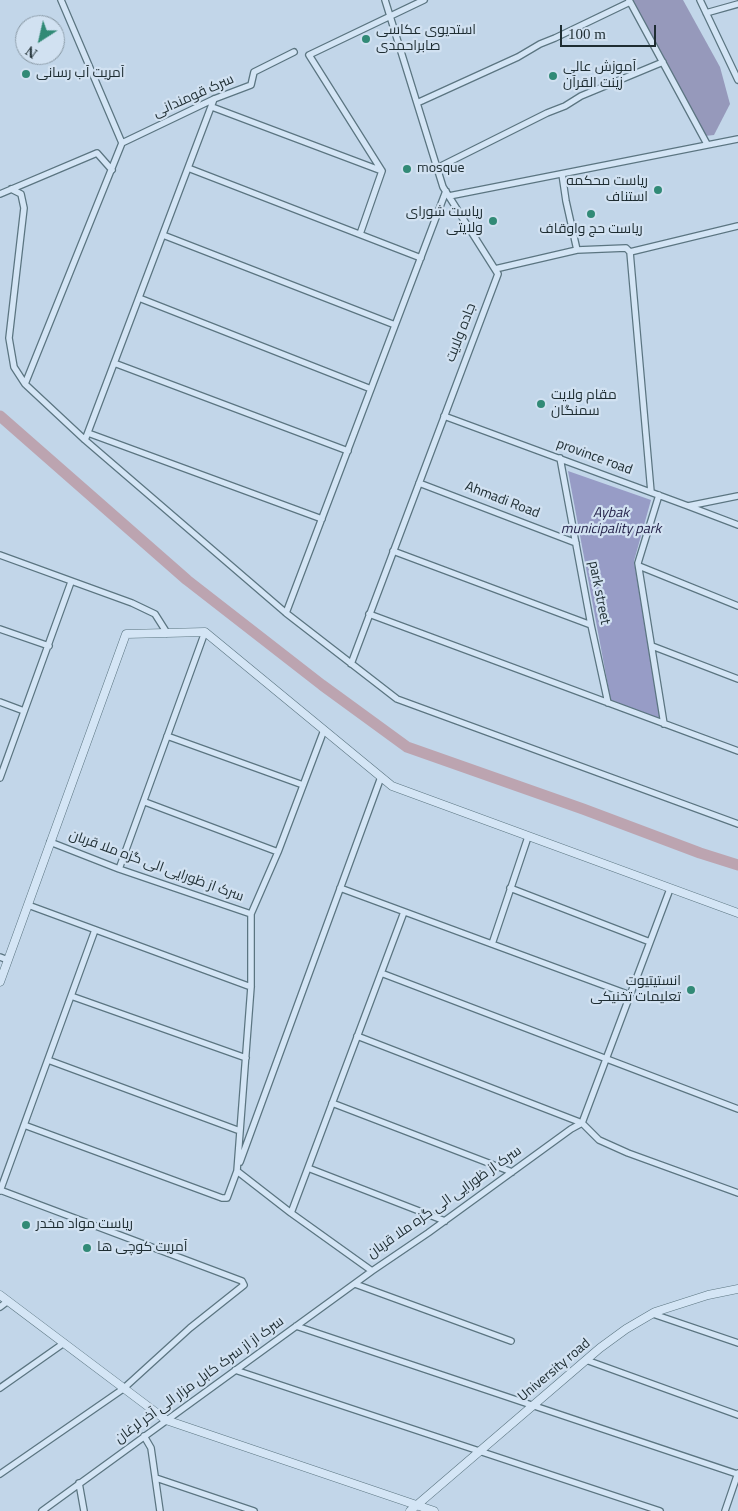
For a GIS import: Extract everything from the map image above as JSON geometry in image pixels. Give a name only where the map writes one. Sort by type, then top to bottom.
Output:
[{"type":"street","points":[[25,384],[122,143],[61,0]]},
{"type":"street","points":[[385,0],[437,168],[448,194],[495,269],[577,250],[626,248],[630,252],[651,492]]},
{"type":"street","points":[[382,171],[309,55],[424,0]]},
{"type":"street","points":[[700,0],[738,80]]},
{"type":"street","points":[[417,103],[518,57],[540,44],[556,38],[629,1],[707,144]]},
{"type":"street","points":[[706,13],[738,4]]},
{"type":"street","name":"سرک قومندانی","points":[[122,143],[250,85],[254,72],[294,52]]},
{"type":"street","points":[[437,168],[547,113],[565,106],[581,96],[663,62]]},
{"type":"street","points":[[85,440],[214,100]]},
{"type":"street","points":[[212,107],[382,171]]},
{"type":"street","points":[[448,194],[562,174],[738,139]]},
{"type":"street","points":[[0,194],[97,154],[112,170]]},
{"type":"street","points":[[188,168],[421,258]]},
{"type":"street","points":[[360,234],[382,171]]},
{"type":"street","points":[[562,174],[577,250]]},
{"type":"street","points":[[11,189],[21,194],[24,208],[9,338],[14,367],[25,384],[85,440],[286,613],[396,698],[738,824]]},
{"type":"street","points":[[286,613],[395,325],[448,194]]},
{"type":"street","points":[[630,252],[738,226]]},
{"type":"street","points":[[163,235],[395,325]]},
{"type":"street","name":"جاده ولایت","points":[[351,664],[498,274],[495,269]]},
{"type":"street","points":[[139,298],[371,390]]},
{"type":"street","points":[[114,363],[348,450]]},
{"type":"street","name":"province road","points":[[444,416],[738,525]]},
{"type":"street","points":[[88,433],[322,519]]},
{"type":"street","name":"park street","points":[[560,458],[591,625],[608,703]]},
{"type":"street","name":"Ahmadi Road","points":[[419,483],[576,543]]},
{"type":"street","points":[[659,495],[638,566],[664,724]]},
{"type":"street","points":[[688,506],[738,496]]},
{"type":"street","points":[[393,551],[591,625]]},
{"type":"street","points":[[0,555],[132,603],[155,614],[167,633]]},
{"type":"street","points":[[638,566],[738,606]]},
{"type":"street","points":[[0,776],[71,582]]},
{"type":"street","points":[[370,614],[738,751]]},
{"type":"street","points":[[0,629],[49,646]]},
{"type":"street","points":[[119,869],[145,802],[205,632],[392,786],[738,913]]},
{"type":"street","name":"سرک از ظورایی الی گزه ملا قربان","points":[[0,982],[4,958],[28,905],[126,634],[205,632]]},
{"type":"street","points":[[652,646],[738,679]]},
{"type":"street","points":[[0,702],[24,711]]},
{"type":"street","points":[[252,914],[278,852],[324,730]]},
{"type":"street","points":[[168,736],[303,785]]},
{"type":"street","points":[[24,1125],[222,1198],[227,1198],[381,777]]},
{"type":"street","points":[[145,802],[278,852]]},
{"type":"street","points":[[492,944],[528,837]]},
{"type":"street","name":"سرک از ظورایی الی گزه ملا قربان","points":[[50,842],[119,869],[252,914],[251,987],[238,1169],[291,1213],[372,1271],[582,1123]]},
{"type":"street","points":[[340,888],[630,995]]},
{"type":"street","points":[[510,888],[650,942]]},
{"type":"street","points":[[582,1123],[670,889]]},
{"type":"street","points":[[28,905],[251,987]]},
{"type":"street","points":[[291,1213],[404,912]]},
{"type":"street","points":[[0,1474],[123,1389],[190,1328],[244,1284],[242,1281],[0,1190],[96,930]]},
{"type":"street","points":[[381,973],[738,1109]]},
{"type":"street","points":[[71,996],[246,1058]]},
{"type":"street","points":[[357,1036],[582,1123],[599,1140],[621,1150],[738,1193]]},
{"type":"street","points":[[48,1060],[240,1132]]},
{"type":"street","points":[[332,1103],[512,1172]]},
{"type":"street","points":[[308,1168],[445,1221]]},
{"type":"street","name":"سرک از از سرک کابل مزار الی آخر لرغان","points":[[42,1511],[372,1271]]},
{"type":"street","points":[[354,1284],[511,1341]]},
{"type":"street","name":"University road","points":[[410,1511],[586,1360],[626,1329],[653,1314],[708,1295],[738,1289]]},
{"type":"street","points":[[0,1294],[166,1420],[434,1511]]},
{"type":"street","points":[[0,1307],[8,1301]]},
{"type":"street","points":[[653,1314],[738,1343]]},
{"type":"street","points":[[296,1326],[737,1473],[725,1511]]},
{"type":"street","points":[[0,1388],[64,1343]]},
{"type":"street","points":[[586,1360],[738,1414]]},
{"type":"street","points":[[235,1370],[660,1511]]},
{"type":"street","points":[[144,1436],[151,1448],[160,1511]]},
{"type":"street","points":[[156,1478],[254,1511]]},
{"type":"street","points":[[79,1483],[84,1511]]},
{"type":"green space","name":"Aybak municipality park","points":[[568,471],[651,500],[634,561],[660,719],[611,702]]},
{"type":"shaded area","points":[[629,0],[683,0],[720,67],[730,104],[714,135],[705,136]]},
{"type":"waterway","points":[[0,416],[187,580],[322,685],[407,747],[738,865]]},
{"type":"place","name":"استدیوی عکاسی صابراحمدی","points":[[366,39]]},
{"type":"place","name":"آمریت آب رسانی","points":[[26,74]]},
{"type":"place","name":"آموزش عالی زینت القرآن","points":[[553,76]]},
{"type":"place","name":"mosque","points":[[407,169]]},
{"type":"place","name":"ریاست محکمه استناف","points":[[658,190]]},
{"type":"place","name":"ریاست حج واوقاف","points":[[591,214]]},
{"type":"place","name":"ریاست شورای ولایتی","points":[[493,221]]},
{"type":"place","name":"مقام ولایت سمنگان","points":[[541,404]]},
{"type":"place","name":"انستیتیوت تعلیمات تخنیکی","points":[[691,990]]},
{"type":"place","name":"ریاست مواد مخدر","points":[[26,1225]]},
{"type":"place","name":"آمریت کوچی ها","points":[[87,1248]]}]
